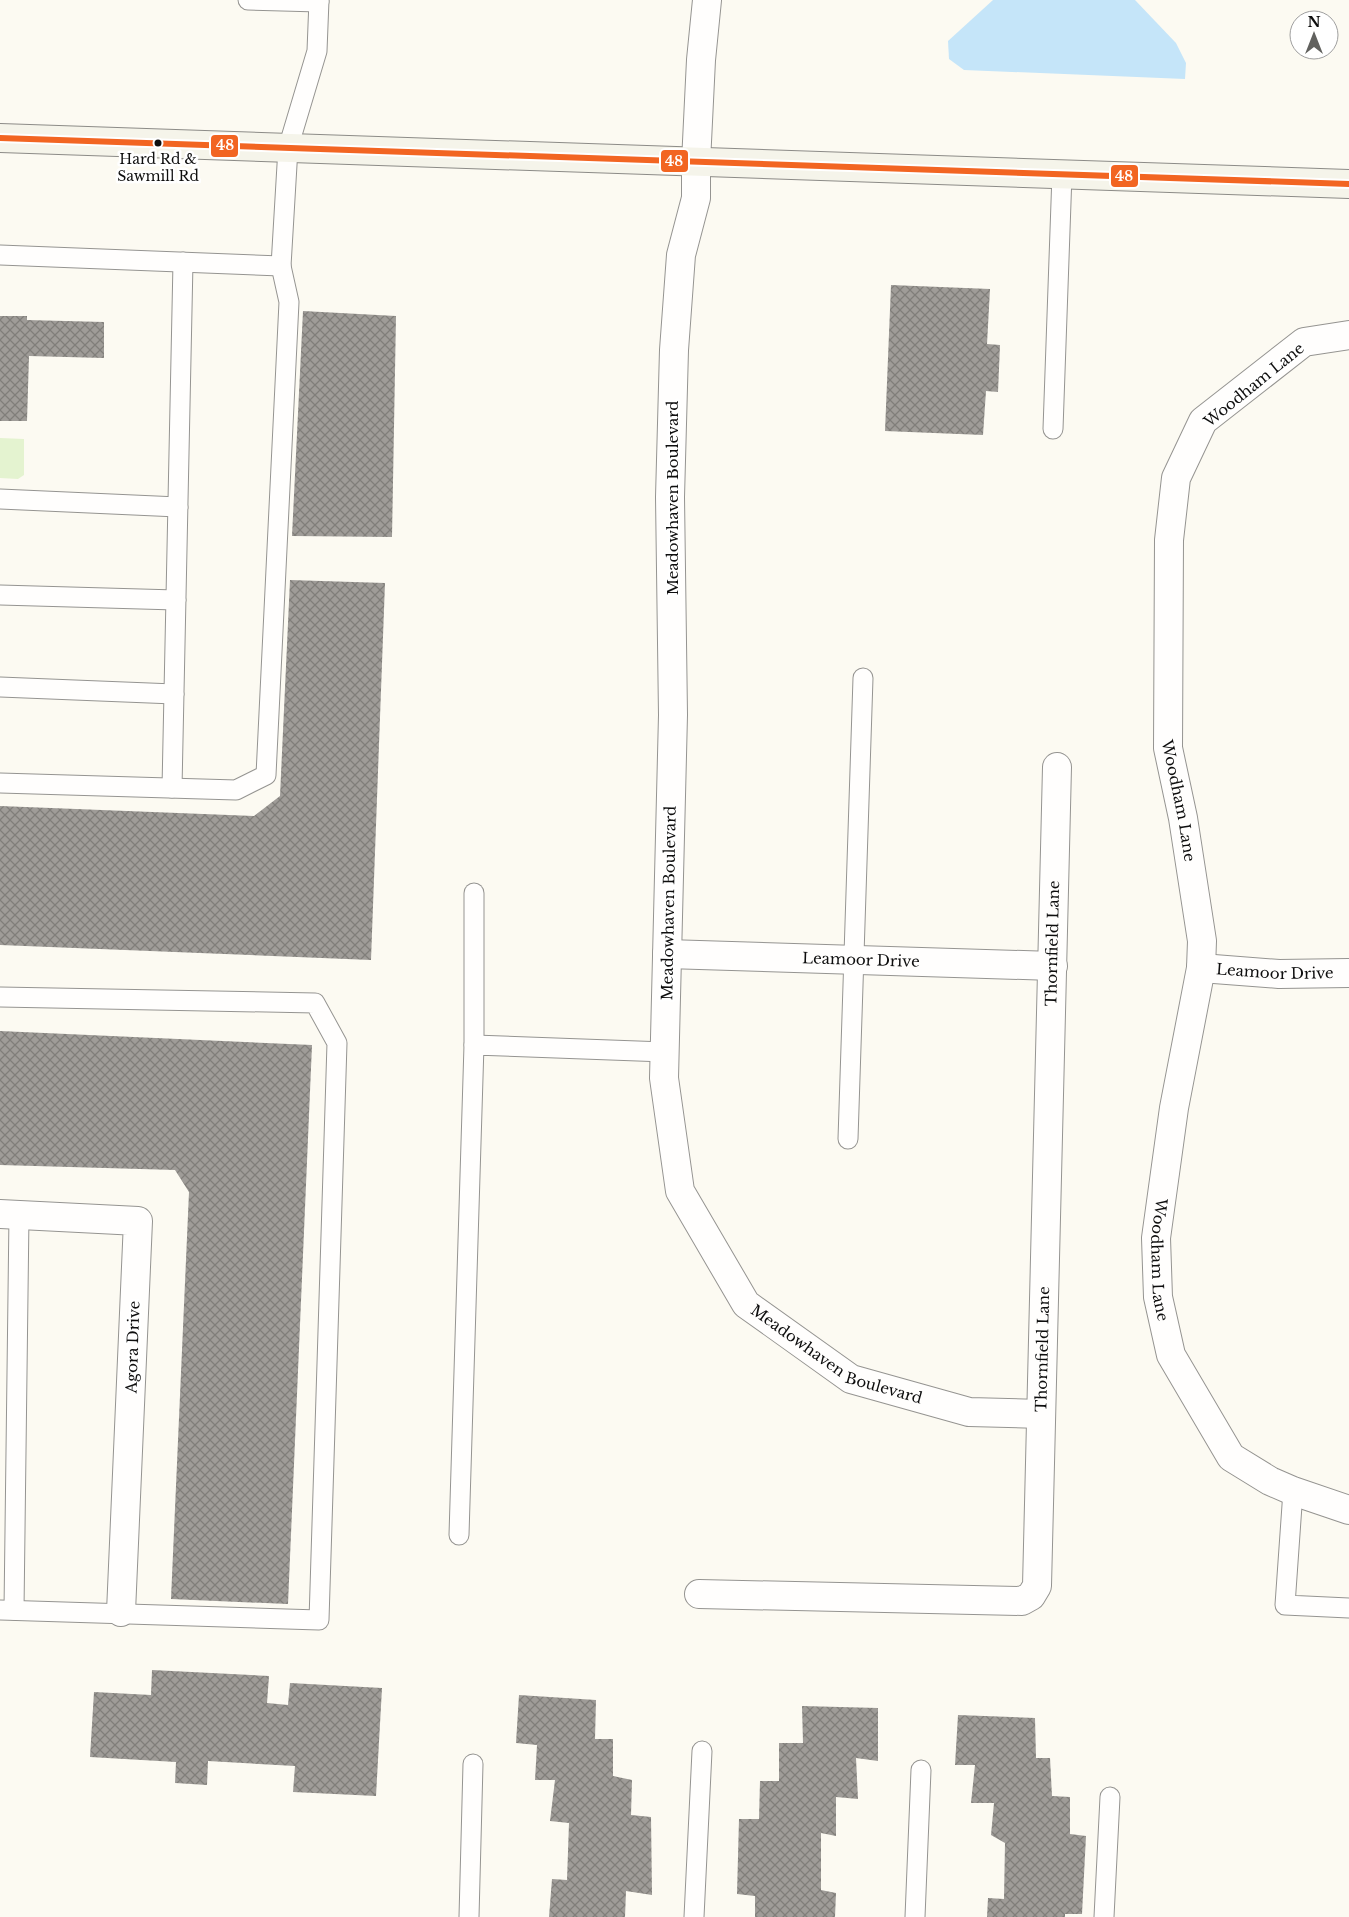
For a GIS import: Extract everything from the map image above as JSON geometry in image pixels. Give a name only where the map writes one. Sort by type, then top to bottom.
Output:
[{"type":"main road","points":[[0,138],[1349,184]]},
{"type":"street","name":"Meadowhaven Boulevard","points":[[706,0],[696,162],[696,198],[681,255],[674,350],[670,497],[673,715],[664,1078],[680,1191],[746,1304],[850,1379],[969,1412],[1041,1414]]},
{"type":"street","name":"Woodham Lane","points":[[1349,335],[1304,342],[1203,422],[1176,478],[1169,540],[1168,748],[1183,818],[1200,932],[1201,968],[1174,1108],[1156,1238],[1158,1298],[1171,1355],[1231,1457],[1270,1481],[1349,1510]]},
{"type":"street","name":"Thornfield Lane","points":[[699,1594],[1022,1601],[1032,1596],[1037,1586],[1057,767]]},
{"type":"street","name":"Leamoor Drive","points":[[668,954],[1053,966]]},
{"type":"street","name":"Leamoor Drive","points":[[1201,968],[1279,974],[1349,972]]},
{"type":"street","name":"Agora Drive","points":[[10,1214],[138,1221],[121,1612]]},
{"type":"lane","points":[[0,783],[236,790],[266,775],[289,302],[281,266],[288,148],[317,51],[319,1],[248,0]]},
{"type":"lane","points":[[1054,430],[1062,174]]},
{"type":"lane","points":[[0,255],[281,266]]},
{"type":"lane","points":[[172,788],[183,262]]},
{"type":"lane","points":[[0,499],[178,507]]},
{"type":"lane","points":[[0,595],[176,600]]},
{"type":"lane","points":[[848,1139],[863,678]]},
{"type":"lane","points":[[0,687],[174,694]]},
{"type":"lane","points":[[459,1535],[474,1045],[474,893]]},
{"type":"lane","points":[[0,997],[315,1003],[337,1043],[319,1620],[121,1612],[7,1610],[10,1214]]},
{"type":"lane","points":[[474,1045],[665,1052]]},
{"type":"lane","points":[[1293,1491],[1285,1605],[1349,1608]]},
{"type":"lane","points":[[694,1917],[702,1751]]},
{"type":"lane","points":[[469,1917],[473,1764]]},
{"type":"lane","points":[[914,1917],[921,1770]]},
{"type":"lane","points":[[1104,1917],[1110,1797]]},
{"type":"green space","points":[[0,438],[24,439],[24,475],[18,479],[0,478]]},
{"type":"water","points":[[993,0],[1135,0],[1176,43],[1186,63],[1185,79],[964,70],[949,59],[948,41]]},
{"type":"building","points":[[891,285],[990,289],[987,344],[1000,345],[998,392],[986,391],[983,435],[885,431]]},
{"type":"building","points":[[303,311],[396,316],[392,537],[292,536]]},
{"type":"building","points":[[0,316],[27,316],[27,320],[104,322],[104,358],[29,356],[27,421],[0,421]]},
{"type":"building","points":[[290,580],[385,583],[371,960],[0,945],[0,806],[254,816],[280,796]]},
{"type":"building","points":[[0,1031],[312,1045],[288,1604],[171,1599],[189,1192],[175,1170],[0,1165]]},
{"type":"building","points":[[152,1670],[269,1676],[267,1703],[288,1705],[290,1683],[382,1688],[376,1796],[293,1792],[295,1766],[208,1761],[207,1785],[175,1783],[176,1762],[90,1757],[94,1692],[151,1695]]},
{"type":"building","points":[[519,1695],[596,1700],[595,1739],[613,1739],[613,1776],[632,1780],[631,1815],[651,1817],[652,1895],[626,1891],[625,1917],[549,1917],[552,1879],[567,1880],[569,1823],[550,1821],[555,1780],[535,1780],[537,1745],[516,1743]]},
{"type":"building","points":[[802,1706],[878,1708],[878,1761],[856,1758],[858,1799],[836,1797],[836,1836],[821,1833],[821,1890],[836,1893],[835,1917],[755,1917],[755,1896],[737,1894],[739,1819],[759,1819],[760,1781],[779,1781],[779,1743],[803,1743]]},
{"type":"building","points":[[958,1715],[1035,1718],[1036,1758],[1050,1758],[1052,1796],[1070,1797],[1070,1834],[1086,1836],[1082,1914],[1065,1914],[1065,1917],[987,1917],[988,1898],[1004,1899],[1005,1843],[991,1835],[994,1803],[971,1803],[975,1765],[955,1765]]},
{"type":"transit line","name":"48","points":[[0,138],[1349,184]]},
{"type":"place","name":"Hard Rd & Sawmill Rd","points":[[158,143]]}]
